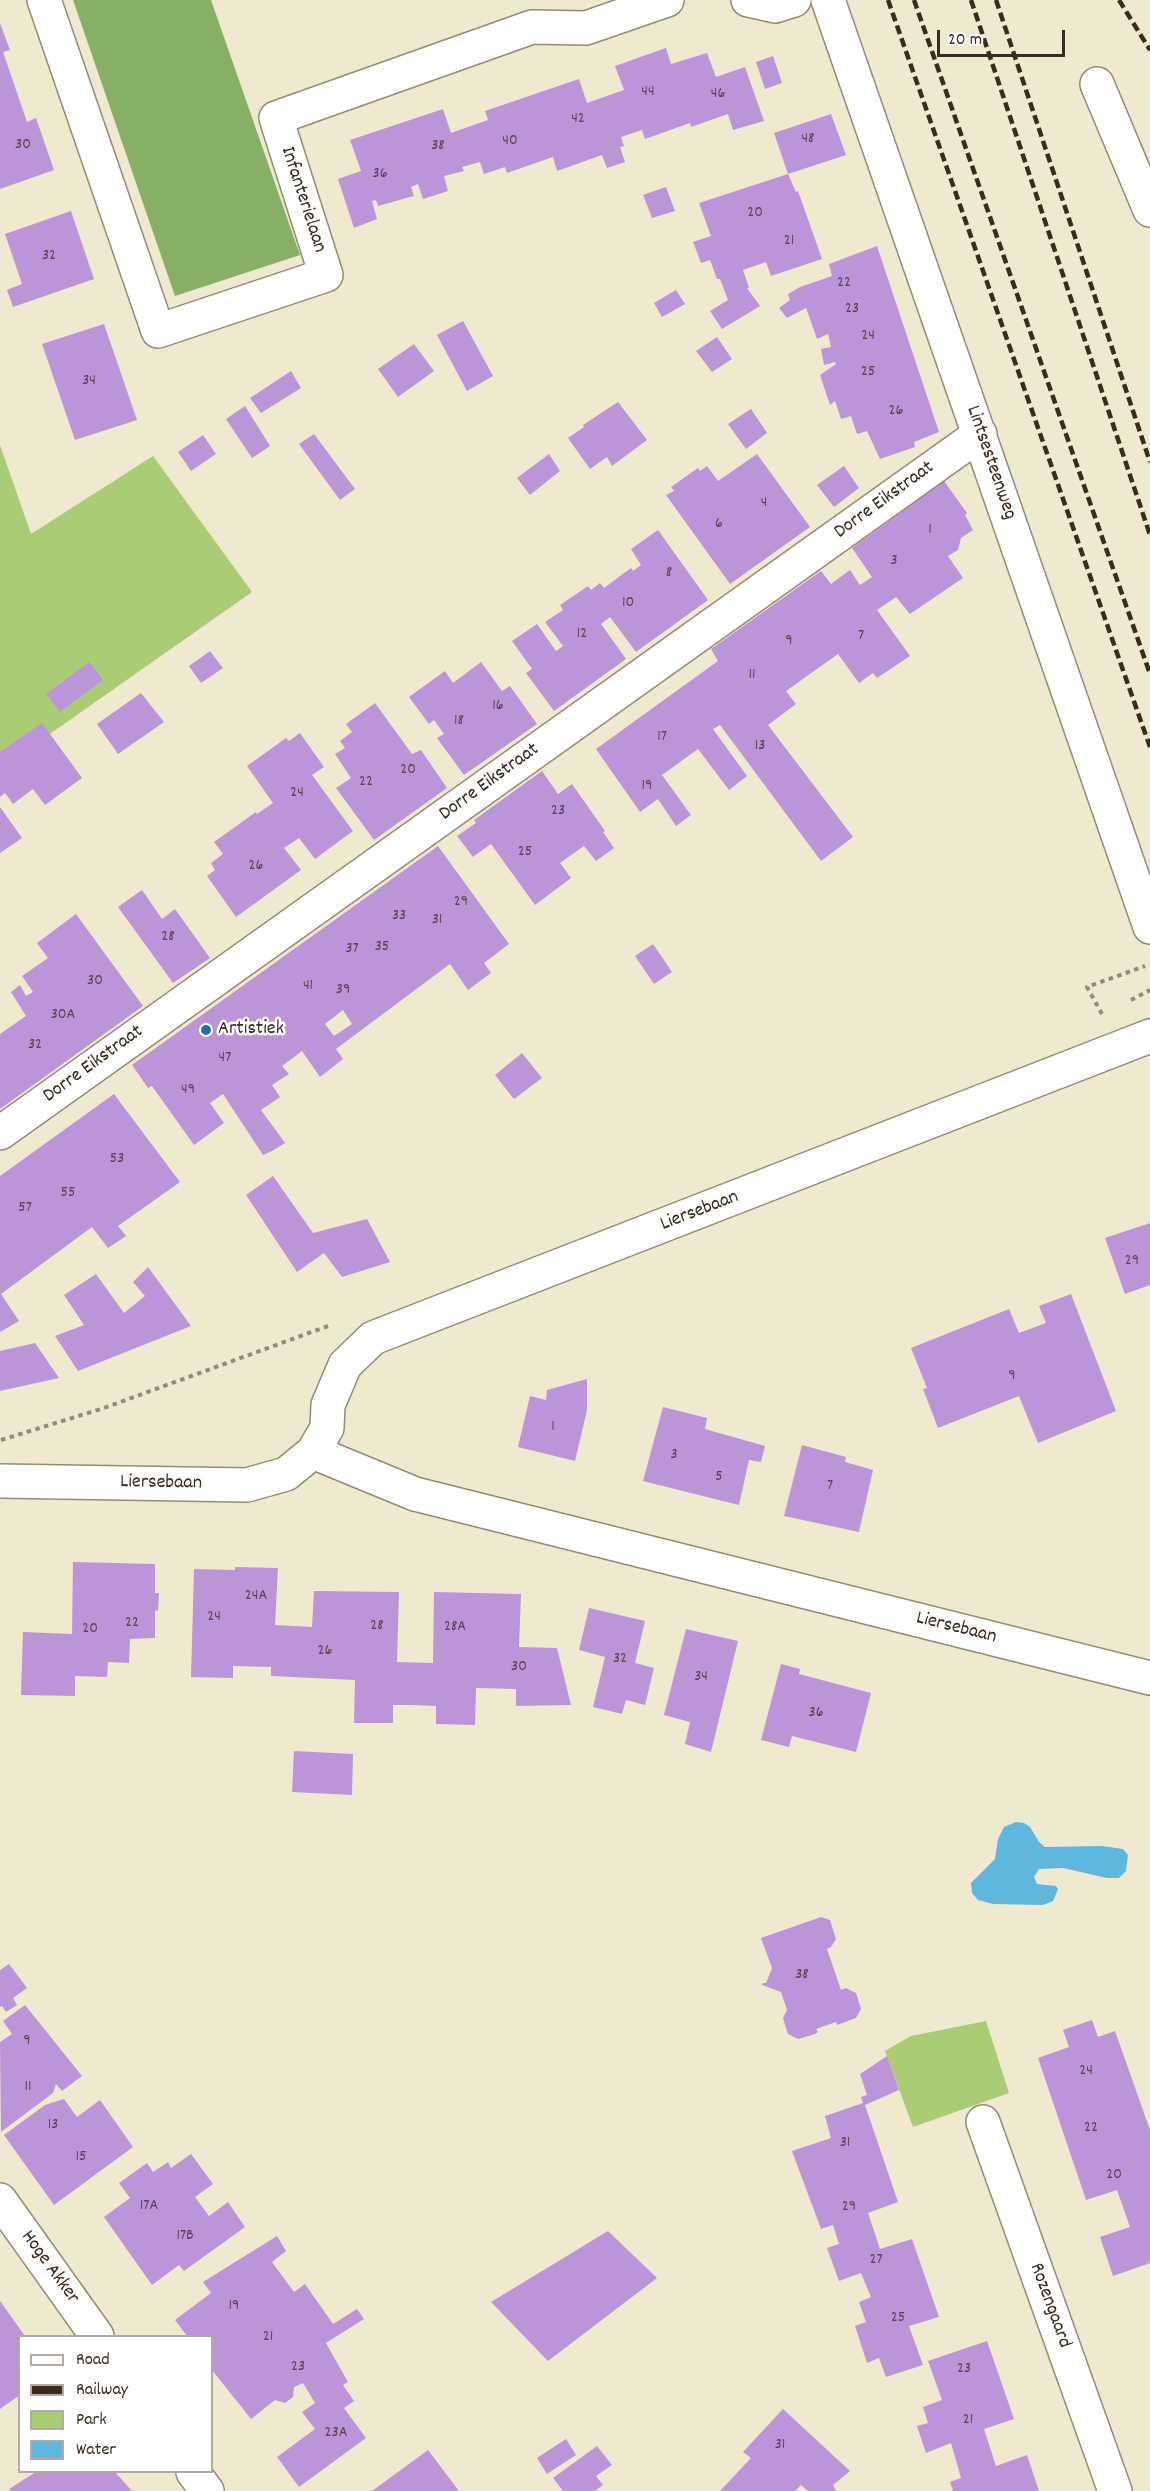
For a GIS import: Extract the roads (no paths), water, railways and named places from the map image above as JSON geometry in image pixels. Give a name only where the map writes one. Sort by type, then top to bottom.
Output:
[{"type":"street","name":"Infanterielaan","points":[[44,0],[158,331],[326,275],[276,118],[532,27],[586,28],[667,0]]},
{"type":"street","points":[[748,0],[775,6],[794,0]]},
{"type":"street","name":"Lintsesteenweg","points":[[828,0],[1150,927]]},
{"type":"street","points":[[1097,84],[1150,210]]},
{"type":"street","name":"Dorre Eikstraat","points":[[0,1133],[980,434]]},
{"type":"street","name":"Liersebaan","points":[[0,1481],[247,1485],[286,1474],[313,1452],[327,1428],[328,1405],[345,1365],[373,1338],[1112,1036],[1150,1036]]},
{"type":"street","name":"Liersebaan","points":[[313,1452],[415,1494],[1150,1678]]},
{"type":"street","name":"Rozengaard","points":[[983,2122],[1115,2491]]},
{"type":"street","name":"Hoge Akker","points":[[0,2200],[96,2335]]},
{"type":"street","points":[[194,2473],[207,2491]]},
{"type":"water","points":[[1016,1822],[1030,1827],[1045,1847],[1102,1846],[1123,1849],[1128,1855],[1126,1871],[1119,1878],[1107,1878],[1063,1868],[1039,1869],[1034,1877],[1037,1884],[1056,1886],[1058,1889],[1053,1901],[1043,1905],[993,1904],[978,1900],[972,1893],[971,1883],[995,1859],[998,1839],[1004,1827]]},
{"type":"railway","points":[[888,0],[1150,747]]},
{"type":"railway","points":[[914,0],[1150,674]]},
{"type":"railway","points":[[971,0],[1150,535]]},
{"type":"railway","points":[[996,0],[1150,462]]},
{"type":"railway","points":[[1119,0],[1150,50]]},
{"type":"place","name":"Artistiek","points":[[206,1030]]}]
